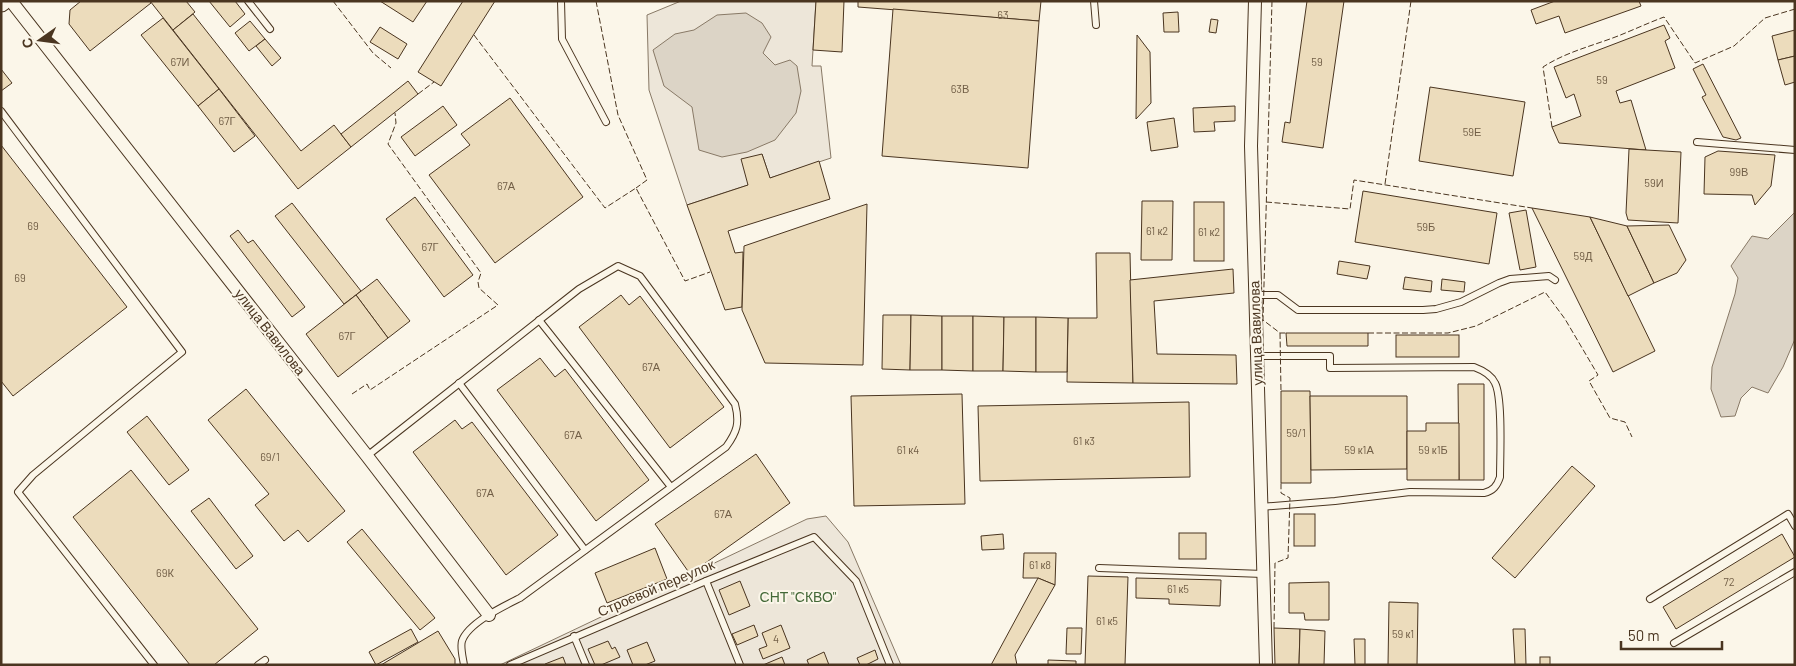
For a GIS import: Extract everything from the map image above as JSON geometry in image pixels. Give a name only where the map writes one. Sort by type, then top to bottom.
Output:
[{"type":"street","name":"улица Вавилова","points":[[10,1],[367,456],[489,615]]},
{"type":"street","name":"улица Вавилова","points":[[1255,1],[1250,146],[1266,665]]},
{"type":"lane","points":[[248,1],[270,29]]},
{"type":"lane","points":[[561,1],[562,40],[606,122]]},
{"type":"lane","points":[[1094,1],[1096,25]]},
{"type":"lane","points":[[1,111],[182,352],[33,475],[18,492],[154,665]]},
{"type":"lane","points":[[1697,142],[1795,150]]},
{"type":"lane","points":[[367,456],[579,289],[618,266],[640,276],[735,404],[739,418],[734,436],[726,447],[520,598],[489,615],[469,630],[462,641],[464,665]]},
{"type":"lane","points":[[1255,295],[1278,296],[1298,310],[1423,310],[1461,302],[1510,279],[1549,276],[1555,280]]},
{"type":"lane","points":[[539,320],[671,487]]},
{"type":"lane","points":[[1257,356],[1330,356],[1330,368],[1474,367],[1487,373],[1495,382],[1499,396],[1500,478],[1497,485],[1491,491],[1484,493],[1410,492],[1261,507]]},
{"type":"lane","points":[[459,383],[585,550]]},
{"type":"lane","points":[[1650,599],[1788,514],[1795,526]]},
{"type":"lane","name":"Строевой переулок","points":[[510,665],[574,636],[814,538],[856,581],[890,665]]},
{"type":"lane","points":[[1100,568],[1263,574]]},
{"type":"lane","points":[[1674,644],[1795,572]]},
{"type":"lane","points":[[706,581],[740,665]]},
{"type":"lane","points":[[574,636],[586,665]]},
{"type":"lane","points":[[258,665],[265,660]]},
{"type":"green space","points":[[681,1],[816,1],[812,66],[821,66],[831,158],[770,178],[762,154],[748,185],[687,205],[649,90],[647,15]]},
{"type":"green space","name":"СНТ \"СКВО\"","points":[[826,516],[848,542],[901,665],[500,665],[807,519]]},
{"type":"shaded area","points":[[746,13],[762,23],[771,37],[763,53],[775,65],[790,60],[797,66],[801,91],[796,113],[775,140],[747,152],[722,157],[699,150],[692,107],[664,86],[653,50],[675,34],[694,30],[717,15]]},
{"type":"shaded area","points":[[1795,212],[1795,339],[1783,367],[1768,393],[1752,387],[1741,398],[1735,416],[1721,417],[1711,389],[1712,367],[1735,294],[1738,278],[1731,266],[1752,236],[1768,239]]},
{"type":"building","points":[[81,1],[150,1],[151,3],[90,51],[69,24],[70,10]]},
{"type":"building","points":[[150,1],[186,1],[195,12],[173,30]]},
{"type":"building","points":[[209,1],[235,1],[245,14],[230,27]]},
{"type":"building","points":[[380,1],[427,1],[413,22]]},
{"type":"building","points":[[463,1],[495,1],[441,86],[418,72]]},
{"type":"building","points":[[816,1],[844,1],[842,52],[813,50]]},
{"type":"building","points":[[858,1],[1041,1],[1039,21],[858,7]]},
{"type":"building","points":[[1307,1],[1344,1],[1323,148],[1282,142],[1285,122],[1290,123]]},
{"type":"building","points":[[1555,1],[1639,1],[1641,6],[1565,33],[1559,16],[1536,24],[1531,10]]},
{"type":"building","points":[[893,9],[1039,21],[1028,168],[882,156]]},
{"type":"building","points":[[1178,12],[1179,32],[1164,32],[1163,13]]},
{"type":"building","points":[[193,14],[301,151],[334,125],[351,147],[298,189],[173,30]]},
{"type":"building","points":[[163,18],[219,89],[198,106],[141,35]]},
{"type":"building","points":[[1211,19],[1218,20],[1216,33],[1209,32]]},
{"type":"building","points":[[250,21],[265,39],[249,51],[235,33]]},
{"type":"building","points":[[1664,25],[1670,38],[1665,41],[1675,68],[1616,91],[1620,103],[1631,100],[1646,150],[1559,143],[1552,127],[1581,116],[1574,94],[1566,98],[1554,67]]},
{"type":"building","points":[[380,27],[407,44],[398,59],[370,42]]},
{"type":"building","points":[[1795,30],[1795,56],[1778,60],[1772,36]]},
{"type":"building","points":[[1137,35],[1150,52],[1151,103],[1136,119]]},
{"type":"building","points":[[265,39],[281,58],[272,66],[256,46]]},
{"type":"building","points":[[1795,56],[1795,82],[1785,85],[1778,60]]},
{"type":"building","points":[[1703,64],[1741,138],[1736,140],[1723,137],[1702,97],[1706,95],[1693,69]]},
{"type":"building","points":[[1,69],[12,83],[1,91]]},
{"type":"building","points":[[408,81],[418,94],[351,147],[341,134]]},
{"type":"building","points":[[1430,87],[1525,102],[1513,176],[1419,161]]},
{"type":"building","points":[[219,89],[255,136],[234,152],[198,106]]},
{"type":"building","points":[[510,98],[583,197],[495,263],[429,175],[470,145],[461,134]]},
{"type":"building","points":[[443,106],[457,125],[415,156],[401,137]]},
{"type":"building","points":[[1235,106],[1235,121],[1214,122],[1215,131],[1194,132],[1193,108]]},
{"type":"building","points":[[1174,118],[1178,147],[1151,151],[1147,122]]},
{"type":"building","points":[[1,145],[127,307],[13,396],[1,381]]},
{"type":"building","points":[[1629,149],[1681,152],[1678,223],[1628,220],[1626,213]]},
{"type":"building","points":[[1718,151],[1775,155],[1771,186],[1755,205],[1752,195],[1704,194],[1705,157]]},
{"type":"building","points":[[762,154],[770,178],[819,161],[830,199],[728,231],[735,253],[743,252],[742,307],[725,310],[687,205],[748,185],[741,159]]},
{"type":"building","points":[[1363,191],[1497,213],[1489,264],[1355,242]]},
{"type":"building","points":[[415,197],[473,275],[444,297],[386,219]]},
{"type":"building","points":[[1142,201],[1173,201],[1172,260],[1141,260]]},
{"type":"building","points":[[1194,202],[1224,202],[1224,261],[1194,261]]},
{"type":"building","points":[[292,203],[361,291],[344,304],[275,216]]},
{"type":"building","points":[[867,204],[863,365],[765,363],[742,310],[744,246]]},
{"type":"building","points":[[1532,208],[1590,217],[1655,351],[1613,372]]},
{"type":"building","points":[[1526,210],[1536,267],[1520,270],[1509,213]]},
{"type":"building","points":[[1590,217],[1627,226],[1654,283],[1628,296]]},
{"type":"building","points":[[1669,225],[1686,260],[1677,273],[1654,283],[1627,226]]},
{"type":"building","points":[[238,230],[248,243],[253,240],[305,307],[292,317],[230,236]]},
{"type":"building","points":[[1096,253],[1130,253],[1133,383],[1067,382],[1068,318],[1097,318]]},
{"type":"building","points":[[1339,261],[1370,266],[1367,279],[1337,274]]},
{"type":"building","points":[[1233,269],[1234,293],[1154,301],[1157,354],[1236,355],[1237,384],[1133,383],[1130,280]]},
{"type":"building","points":[[1405,277],[1432,281],[1431,292],[1403,289]]},
{"type":"building","points":[[377,279],[410,321],[388,338],[356,295]]},
{"type":"building","points":[[1442,279],[1465,282],[1464,292],[1441,290]]},
{"type":"building","points":[[356,295],[388,338],[338,377],[306,334]]},
{"type":"building","points":[[621,295],[629,305],[640,296],[724,407],[670,448],[579,327]]},
{"type":"building","points":[[883,315],[911,315],[910,370],[882,369]]},
{"type":"building","points":[[911,315],[942,316],[942,370],[910,370]]},
{"type":"building","points":[[942,316],[973,316],[973,371],[942,370]]},
{"type":"building","points":[[973,316],[1004,317],[1003,371],[973,371]]},
{"type":"building","points":[[1004,317],[1036,317],[1036,372],[1003,371]]},
{"type":"building","points":[[1036,317],[1068,318],[1067,372],[1036,372]]},
{"type":"building","points":[[1286,333],[1368,333],[1368,346],[1287,346]]},
{"type":"building","points":[[1396,335],[1459,335],[1459,357],[1396,357]]},
{"type":"building","points":[[540,358],[555,377],[565,369],[649,480],[596,521],[497,390]]},
{"type":"building","points":[[1458,384],[1484,384],[1484,480],[1459,480]]},
{"type":"building","points":[[246,389],[345,511],[308,542],[298,530],[284,541],[255,505],[269,494],[208,420]]},
{"type":"building","points":[[1281,391],[1310,391],[1311,483],[1281,483]]},
{"type":"building","points":[[962,394],[965,504],[854,506],[851,396]]},
{"type":"building","points":[[1310,396],[1407,396],[1407,469],[1311,470]]},
{"type":"building","points":[[1189,402],[1190,477],[980,481],[978,406]]},
{"type":"building","points":[[147,416],[189,470],[169,485],[127,432]]},
{"type":"building","points":[[455,420],[462,429],[472,422],[558,535],[506,575],[413,452]]},
{"type":"building","points":[[1426,423],[1459,423],[1459,480],[1407,480],[1407,431],[1426,431]]},
{"type":"building","points":[[756,454],[790,503],[690,574],[655,524]]},
{"type":"building","points":[[1572,466],[1595,486],[1515,578],[1492,558]]},
{"type":"building","points":[[131,470],[258,629],[214,665],[190,665],[73,517]]},
{"type":"building","points":[[209,498],[253,556],[236,569],[191,511]]},
{"type":"building","points":[[1294,514],[1315,514],[1315,546],[1294,546]]},
{"type":"building","points":[[362,529],[435,618],[420,630],[347,542]]},
{"type":"building","points":[[1179,533],[1206,533],[1206,559],[1179,559]]},
{"type":"building","points":[[1003,534],[1004,549],[982,550],[981,536]]},
{"type":"building","points":[[1782,534],[1795,557],[1676,629],[1663,607]]},
{"type":"building","points":[[655,548],[667,579],[607,603],[595,573]]},
{"type":"building","points":[[1024,553],[1056,553],[1055,585],[1038,578],[1023,578]]},
{"type":"building","points":[[1088,576],[1128,577],[1125,665],[1085,665]]},
{"type":"building","points":[[1038,578],[1055,585],[1015,655],[1017,665],[991,665]]},
{"type":"building","points":[[1136,578],[1221,580],[1220,606],[1169,604],[1169,599],[1136,598]]},
{"type":"building","points":[[740,581],[750,606],[729,615],[719,590]]},
{"type":"building","points":[[1329,582],[1329,620],[1305,620],[1304,613],[1289,613],[1289,583]]},
{"type":"building","points":[[1389,602],[1418,603],[1417,665],[1388,665]]},
{"type":"building","points":[[754,625],[758,636],[737,645],[732,634]]},
{"type":"building","points":[[781,625],[790,648],[763,659],[759,649],[767,646],[762,633]]},
{"type":"building","points":[[1067,628],[1082,628],[1081,654],[1066,654]]},
{"type":"building","points":[[1274,628],[1300,629],[1299,665],[1275,665]]},
{"type":"building","points":[[411,629],[418,642],[376,665],[369,652]]},
{"type":"building","points":[[1300,629],[1325,631],[1324,665],[1299,665]]},
{"type":"building","points":[[1513,629],[1525,629],[1526,665],[1515,665]]},
{"type":"building","points":[[438,631],[455,659],[455,665],[381,665]]},
{"type":"building","points":[[1354,639],[1365,639],[1365,665],[1355,665]]},
{"type":"building","points":[[608,641],[612,649],[615,647],[620,657],[601,665],[595,665],[588,649]]},
{"type":"building","points":[[647,642],[655,661],[645,665],[633,665],[627,650]]},
{"type":"building","points":[[875,650],[878,659],[866,665],[860,665],[857,658]]},
{"type":"building","points":[[824,652],[829,665],[809,665],[807,660]]},
{"type":"building","points":[[563,657],[566,665],[545,665],[545,664]]},
{"type":"building","points":[[782,657],[785,665],[763,665]]},
{"type":"building","points":[[1540,657],[1550,657],[1550,665],[1540,665]]},
{"type":"building","points":[[1048,660],[1076,661],[1076,665],[1048,665]]},
{"type":"fence","points":[[333,1],[373,53],[391,68]]},
{"type":"fence","points":[[596,1],[618,115],[647,180],[636,188]]},
{"type":"fence","points":[[1272,1],[1263,320],[1280,333],[1286,333]]},
{"type":"fence","points":[[1385,184],[1411,1]]},
{"type":"fence","points":[[1552,127],[1543,67],[1561,57],[1664,17],[1695,63],[1734,46],[1765,18],[1795,9]]},
{"type":"fence","points":[[474,35],[605,208],[636,188],[685,281],[710,272]]},
{"type":"fence","points":[[418,94],[434,82]]},
{"type":"fence","points":[[352,394],[367,384],[370,390],[498,305],[479,288],[478,282],[481,273],[388,144],[396,123],[395,113]]},
{"type":"fence","points":[[1266,202],[1350,209],[1354,180],[1532,208]]},
{"type":"fence","points":[[1368,333],[1448,333],[1476,326],[1545,292],[1565,319],[1598,375],[1589,381],[1610,418],[1625,422],[1632,437]]},
{"type":"fence","points":[[1280,333],[1281,391]]},
{"type":"fence","points":[[1274,628],[1275,563],[1288,558],[1290,498],[1281,493],[1281,483]]}]
